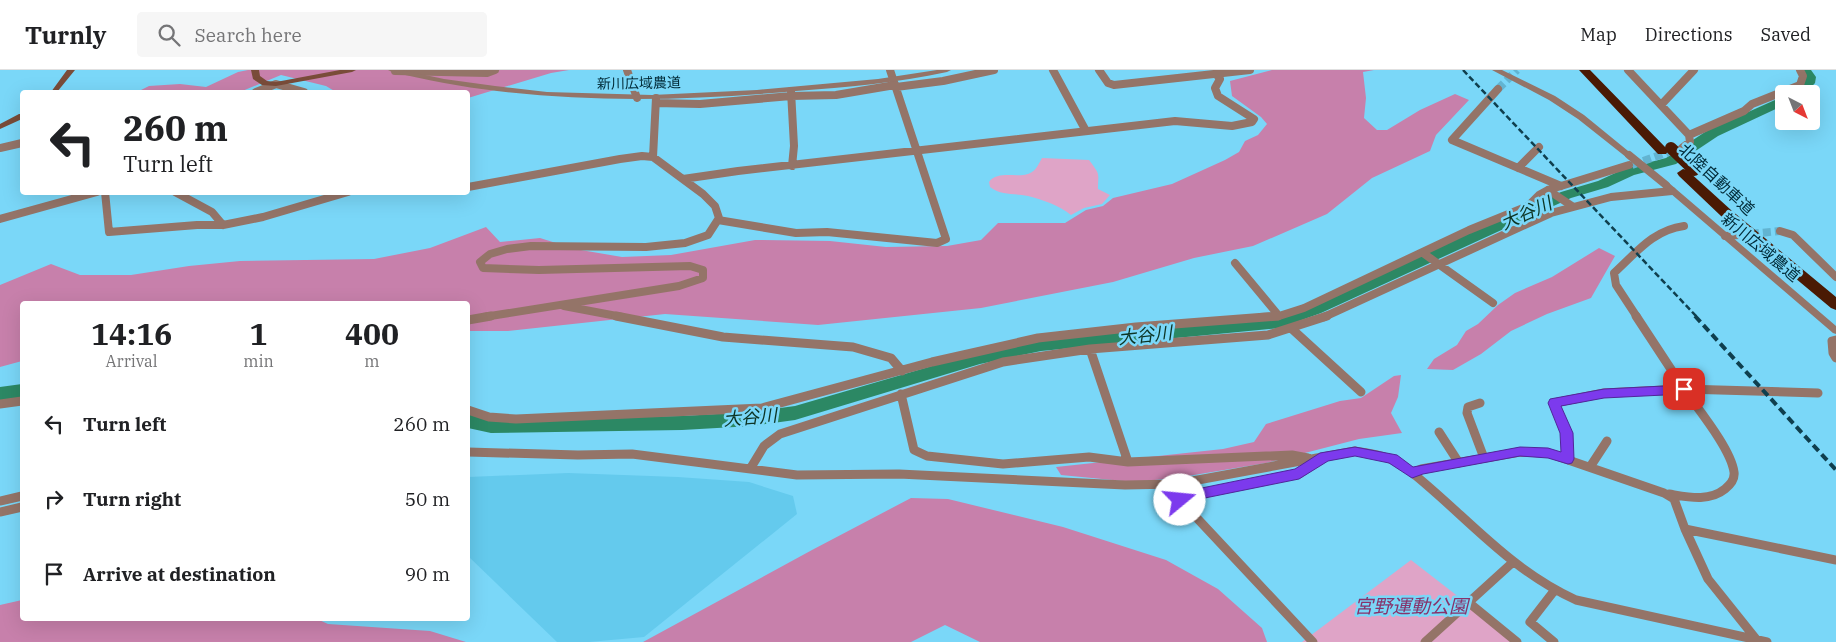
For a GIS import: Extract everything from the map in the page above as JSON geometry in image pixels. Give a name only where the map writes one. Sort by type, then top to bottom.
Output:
[{"type":"highway","name":"北陸自動車道","points":[[1584,70],[1671,149]]},
{"type":"highway","name":"北陸自動車道","points":[[1596,70],[1734,219],[1836,305]]},
{"type":"highway","name":"北陸自動車道","points":[[1689,172],[1736,208],[1836,291]]},
{"type":"main road","points":[[56,90],[71,70]]},
{"type":"main road","points":[[255,70],[256,77],[265,83],[276,84],[352,70]]},
{"type":"main road","points":[[0,127],[20,117]]},
{"type":"street","points":[[394,70],[487,73],[495,70]]},
{"type":"street","name":"新川広域農道","points":[[394,70],[428,79],[502,91],[656,100],[791,93],[895,84],[947,70]]},
{"type":"street","points":[[627,70],[637,98]]},
{"type":"street","points":[[718,220],[796,233],[827,232],[937,244],[944,241],[946,238],[890,70]]},
{"type":"street","points":[[895,84],[943,81],[994,70]]},
{"type":"street","points":[[1053,70],[1086,131]]},
{"type":"street","points":[[1099,70],[1108,83],[1114,85],[1250,70]]},
{"type":"street","name":"新川広域農道","points":[[1496,70],[1552,98],[1581,116],[1630,155],[1836,331]]},
{"type":"street","points":[[1628,70],[1689,135],[1690,142],[1671,149]]},
{"type":"street","points":[[1661,105],[1694,70]]},
{"type":"street","points":[[1689,135],[1744,111],[1752,104],[1800,85],[1803,76],[1800,70]]},
{"type":"street","points":[[683,179],[1188,120],[1216,126],[1234,127],[1252,122],[1254,120],[1252,117],[1218,96],[1215,88],[1220,79],[1217,75]]},
{"type":"street","points":[[261,90],[276,84],[297,90]]},
{"type":"street","points":[[1498,89],[1452,140],[1561,186]]},
{"type":"street","points":[[791,93],[794,146],[792,166]]},
{"type":"street","points":[[653,157],[656,100]]},
{"type":"street","points":[[0,148],[20,144]]},
{"type":"street","points":[[1518,168],[1539,147]]},
{"type":"street","points":[[470,187],[620,159],[642,156],[653,157],[703,194],[715,206],[718,220],[708,236],[689,242],[645,247],[581,244],[498,250],[482,257],[480,262],[483,268],[504,270],[690,266],[703,270],[703,278],[696,282],[679,286],[470,320]]},
{"type":"street","points":[[470,411],[489,417],[516,419],[762,408],[993,347],[1038,338],[1136,327],[1279,316],[1304,308],[1469,230],[1528,206],[1548,190],[1629,166]]},
{"type":"street","points":[[750,468],[764,446],[780,434],[1003,362],[1090,349],[1268,335],[1292,329],[1315,322],[1356,304],[1551,213],[1572,206],[1669,188]]},
{"type":"street","points":[[1548,190],[1572,206]]},
{"type":"street","points":[[0,218],[86,195]]},
{"type":"street","points":[[105,195],[109,232],[197,225],[222,225],[263,217],[338,195]]},
{"type":"street","points":[[181,195],[212,212],[222,225]]},
{"type":"street","points":[[1664,493],[1706,497],[1722,493],[1732,483],[1734,472],[1728,457],[1616,285],[1614,273],[1644,243],[1675,226],[1684,226]]},
{"type":"street","points":[[1780,231],[1793,235],[1836,277]]},
{"type":"street","points":[[1726,236],[1739,235]]},
{"type":"street","points":[[1422,253],[1493,303]]},
{"type":"street","points":[[1235,263],[1279,316]]},
{"type":"street","points":[[559,305],[723,337],[853,347],[891,358],[902,371]]},
{"type":"street","points":[[1292,329],[1361,392]]},
{"type":"street","points":[[1836,340],[1832,341],[1833,353],[1836,358]]},
{"type":"street","points":[[1090,349],[1128,462]]},
{"type":"street","points":[[1568,459],[1566,433],[1554,403],[1604,393],[1684,389],[1818,393]]},
{"type":"street","points":[[901,394],[914,450],[927,456],[1003,464],[1088,457],[1128,462],[1292,455],[1313,459]]},
{"type":"street","points":[[0,404],[20,401]]},
{"type":"street","points":[[1480,403],[1468,407],[1467,413],[1484,458]]},
{"type":"street","points":[[1439,432],[1459,463]]},
{"type":"street","points":[[1590,467],[1606,441]]},
{"type":"street","points":[[470,452],[578,455],[632,454],[797,475],[899,474],[1125,486],[1176,484],[1355,451],[1392,459],[1412,473],[1512,562],[1554,591],[1576,600],[1761,641]]},
{"type":"street","points":[[1412,473],[1529,451],[1548,453],[1568,459],[1664,493],[1674,499],[1708,580],[1761,641]]},
{"type":"street","points":[[1313,642],[1180,500],[1187,496],[1299,474],[1324,457]]},
{"type":"street","points":[[0,501],[20,496]]},
{"type":"street","points":[[0,512],[20,507]]},
{"type":"street","points":[[1685,529],[1836,560]]},
{"type":"street","points":[[1425,642],[1512,562]]},
{"type":"street","points":[[1554,591],[1530,622],[1554,642]]},
{"type":"street","points":[[1468,602],[1517,642]]},
{"type":"shaded area","points":[[248,70],[569,70],[551,73],[470,97],[470,90],[333,90],[326,86],[281,75],[245,90],[141,90],[149,86],[180,84],[206,87],[238,72]]},
{"type":"shaded area","points":[[1272,70],[1374,70],[1363,72],[1366,98],[1364,118],[1377,130],[1387,130],[1420,110],[1455,94],[1469,100],[1436,135],[1430,151],[1372,178],[1327,214],[1253,246],[1194,258],[1113,282],[981,308],[818,325],[665,314],[508,331],[470,331],[470,301],[20,301],[20,362],[0,367],[0,285],[51,264],[80,275],[131,275],[189,266],[240,261],[374,259],[430,248],[486,227],[500,242],[540,238],[575,249],[622,257],[671,255],[755,240],[830,241],[886,247],[947,246],[981,240],[998,223],[1065,223],[1086,210],[1103,206],[1113,198],[1172,184],[1239,152],[1245,141],[1258,135],[1267,124],[1261,117],[1232,96],[1230,81]]},
{"type":"shaded area","points":[[1599,248],[1615,256],[1591,298],[1547,314],[1511,331],[1481,354],[1453,370],[1427,369],[1434,359],[1457,345],[1466,331],[1478,324],[1498,305],[1515,293],[1552,277]]},
{"type":"shaded area","points":[[1401,375],[1398,397],[1391,413],[1402,433],[1359,439],[1266,463],[1176,478],[1133,482],[1061,475],[1056,467],[1223,449],[1254,442],[1266,424],[1340,401],[1361,398],[1394,376]]},
{"type":"shaded area","points":[[568,473],[749,482],[793,496],[797,514],[644,637],[589,642],[557,642],[470,558],[470,477]]},
{"type":"shaded area","points":[[911,498],[948,499],[1063,527],[1166,560],[1218,589],[1262,628],[1267,642],[980,642],[945,625],[911,642],[643,642]]},
{"type":"shaded area","points":[[20,600],[20,621],[321,621],[328,624],[430,631],[466,642],[0,642],[0,605]]},
{"type":"green space","points":[[1042,158],[1089,160],[1098,174],[1098,189],[1110,195],[1102,204],[1084,208],[1071,215],[1045,201],[1028,196],[1004,193],[990,187],[989,182],[998,176],[1022,175],[1032,172],[1037,168]]},
{"type":"green space","name":"宮野運動公園","points":[[1411,560],[1517,642],[1302,642]]},
{"type":"waterway","name":"大谷川","points":[[1805,70],[1810,77],[1807,85]]},
{"type":"waterway","name":"大谷川","points":[[470,421],[491,426],[682,423],[752,419],[795,413],[980,358],[1041,345],[1280,322],[1315,309],[1566,195],[1603,184],[1629,172],[1671,161],[1713,133],[1775,104]]},
{"type":"waterway","name":"大谷川","points":[[0,394],[20,391]]},
{"type":"tunnel","points":[[1498,89],[1517,70]]},
{"type":"tunnel","points":[[1632,165],[1674,150]]},
{"type":"tunnel","points":[[1739,235],[1780,231]]},
{"type":"railway","points":[[1463,70],[1697,317]]},
{"type":"railway","points":[[1695,316],[1836,470]]},
{"type":"route","points":[[1180,500],[1187,496],[1299,474],[1324,457],[1355,451],[1392,459],[1412,473],[1529,451],[1548,453],[1568,459],[1566,433],[1554,403],[1604,393],[1684,389]]}]
